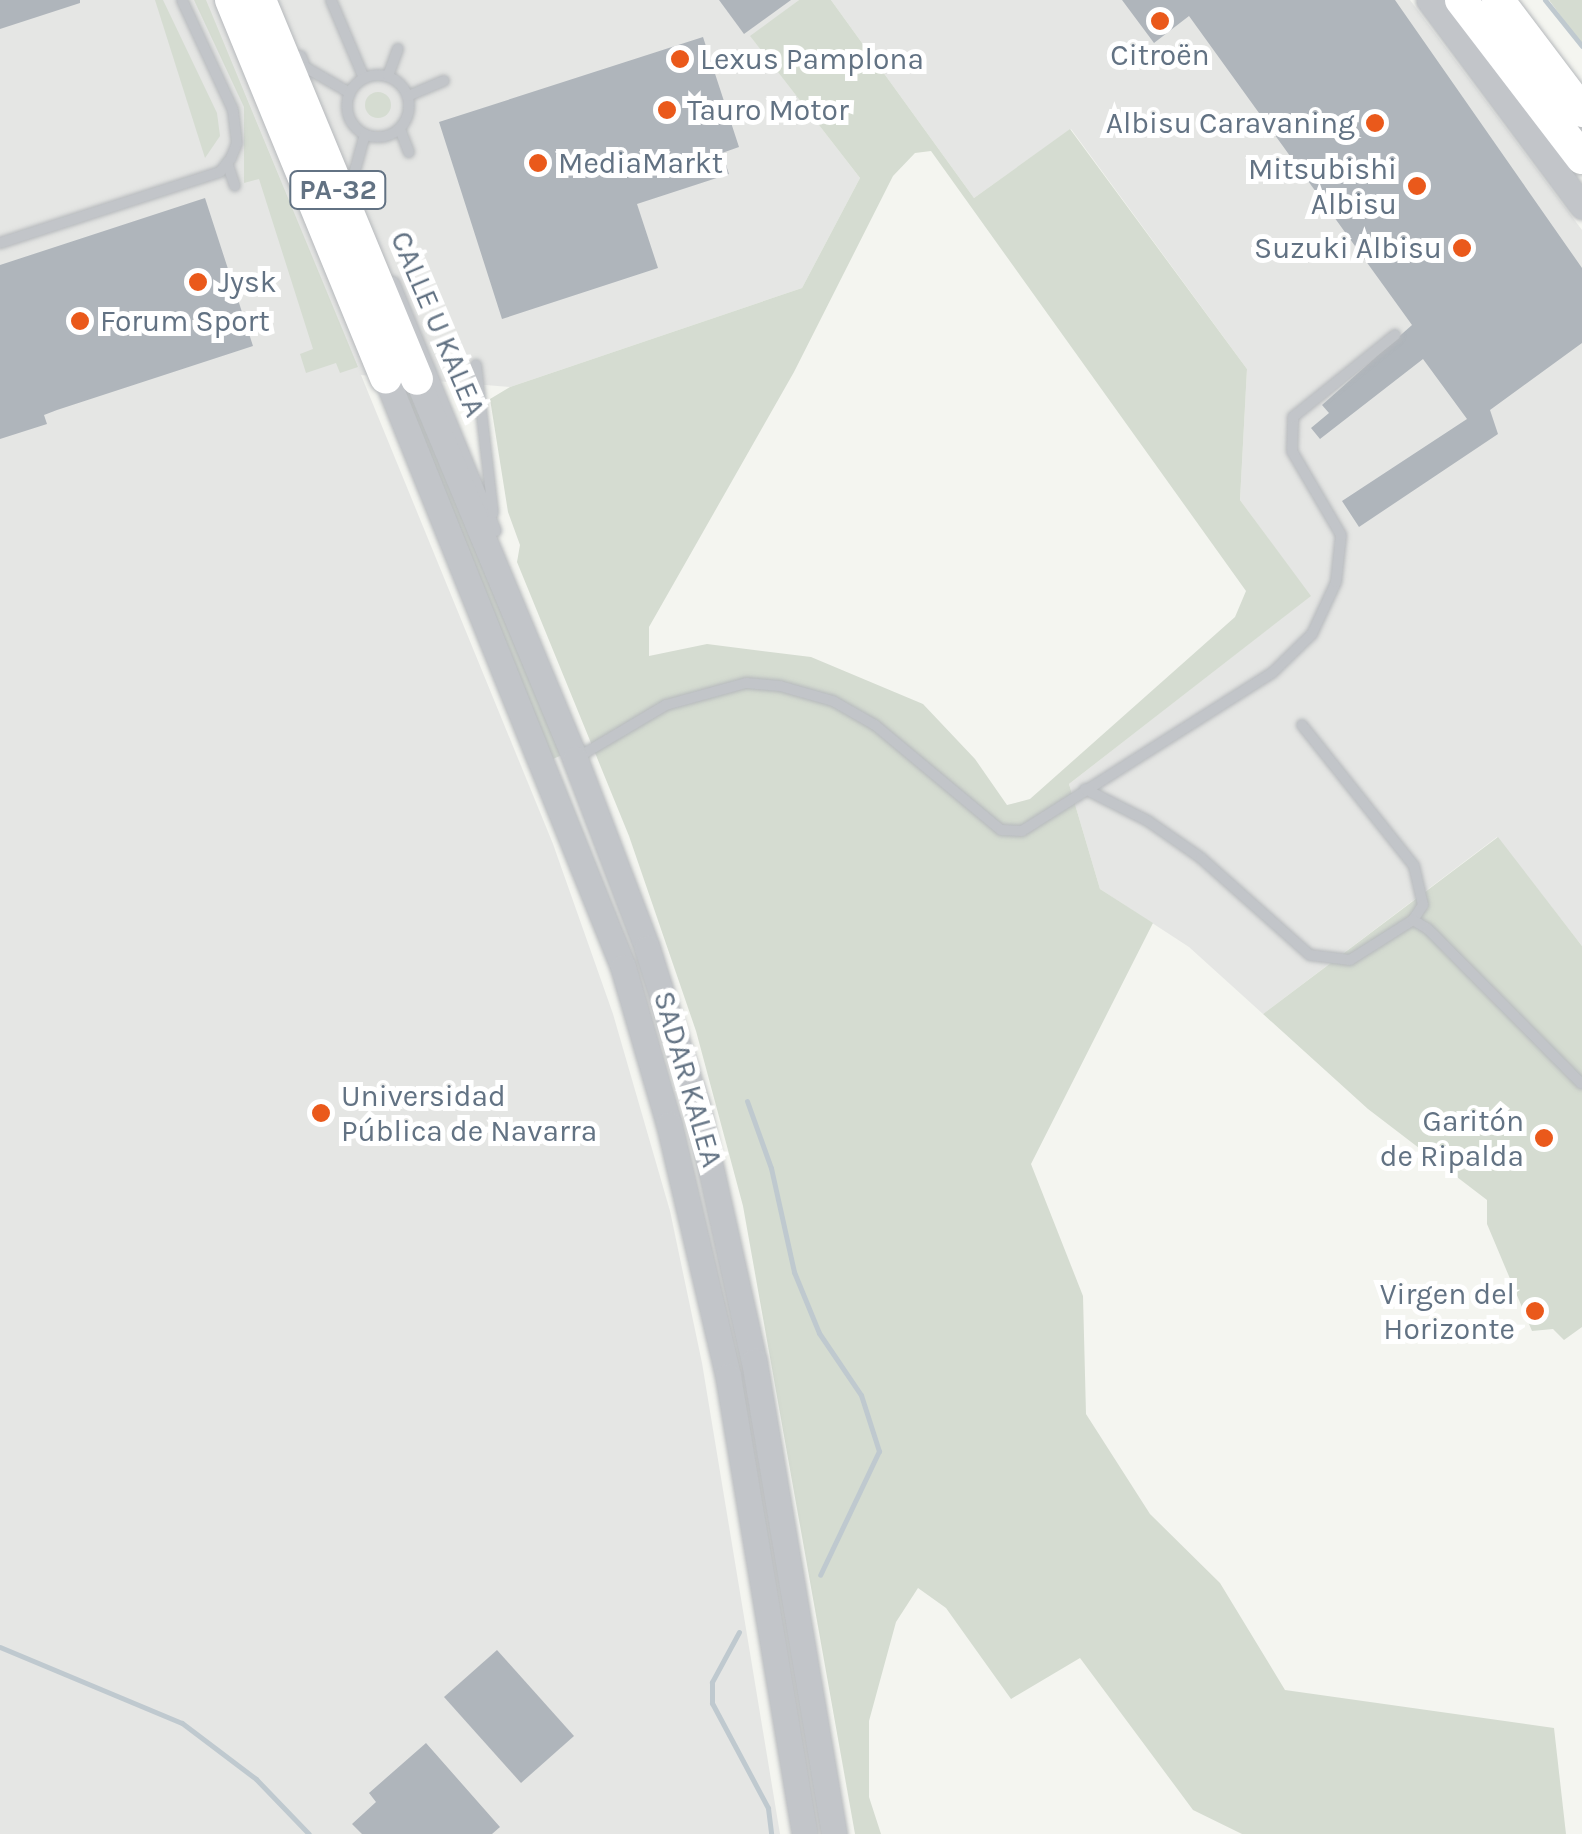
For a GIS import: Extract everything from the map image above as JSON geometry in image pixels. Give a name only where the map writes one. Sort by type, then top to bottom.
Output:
[{"type":"highway","name":"PA-32","points":[[231,0],[401,378]]},
{"type":"highway","name":"PA-32","points":[[260,0],[401,378]]},
{"type":"highway","points":[[1461,0],[1582,158]]},
{"type":"highway","points":[[1498,0],[1582,111]]},
{"type":"street","points":[[1429,0],[1582,206]]},
{"type":"street","name":"SADAR KALEA","points":[[401,378],[502,578],[647,948],[706,1142],[754,1360],[834,1834]]},
{"type":"street","name":"SADAR KALEA","points":[[401,378],[623,967],[664,1106],[728,1376],[805,1834]]},
{"type":"lane","points":[[0,242],[220,172],[228,163],[237,143],[233,110],[182,0]]},
{"type":"lane","points":[[331,0],[364,78]]},
{"type":"lane","points":[[388,76],[398,48]]},
{"type":"lane","points":[[298,50],[305,66],[350,92]]},
{"type":"lane","points":[[400,129],[365,134],[350,120],[350,92],[364,78],[388,76],[408,96]]},
{"type":"lane","points":[[408,96],[444,82]]},
{"type":"lane","points":[[408,96],[400,129],[409,152]]},
{"type":"lane","name":"CALLE U KALEA","points":[[365,134],[356,192],[379,246]]},
{"type":"lane","points":[[228,163],[235,186]]},
{"type":"lane","name":"CALLE U KALEA","points":[[386,264],[496,531]]},
{"type":"lane","points":[[574,760],[666,706],[746,684],[802,690],[847,709],[1008,833],[1022,831],[1272,672],[1312,634],[1336,582],[1341,535],[1292,451],[1294,417],[1395,335]]},
{"type":"lane","name":"CALLE U KALEA","points":[[476,365],[502,578]]},
{"type":"lane","points":[[1085,789],[1148,821],[1200,858],[1310,955],[1350,960],[1413,920],[1423,906],[1414,866],[1302,725]]},
{"type":"lane","points":[[1413,920],[1582,1084]]},
{"type":"shaded area","name":"Universidad Pública de Navarra","points":[[0,0],[799,0],[751,37],[860,178],[802,288],[510,387],[361,375],[553,844],[613,1014],[670,1211],[702,1363],[780,1834],[0,1834]]},
{"type":"shaded area","points":[[155,0],[163,0],[217,113],[220,136],[205,158]]},
{"type":"shaded area","points":[[194,0],[206,0],[358,367],[340,373],[336,363],[306,373],[300,354],[313,349],[259,179],[244,183],[244,107]]},
{"type":"shaded area","points":[[243,0],[251,0],[562,755],[553,759]]},
{"type":"shaded area","points":[[799,0],[831,0],[974,198],[1070,129],[1247,369],[1240,500],[1311,596],[1069,784],[1100,889],[1153,923],[1031,1164],[1083,1296],[1086,1414],[1150,1514],[1220,1583],[1285,1690],[1554,1728],[1566,1834],[1242,1834],[1193,1810],[1080,1658],[1011,1699],[946,1608],[918,1588],[896,1622],[869,1721],[869,1797],[881,1834],[855,1834],[743,1206],[696,1031],[629,836],[517,562],[520,545],[508,512],[490,399],[510,387],[802,288],[860,178],[750,36]],"holes":[[[931,151],[1246,591],[1235,617],[1030,799],[1007,805],[975,759],[923,704],[811,657],[707,644],[649,656],[649,627],[794,372],[893,176],[915,153]]]},
{"type":"shaded area","points":[[831,0],[1410,0],[1582,230],[1582,946],[1497,837],[1263,1014],[1189,947],[1100,889],[1069,784],[1310,596],[1240,500],[1247,369],[1071,129],[974,198]]},
{"type":"shaded area","points":[[1549,0],[1582,0],[1582,45]]},
{"type":"shaded area","points":[[378,92],[387,96],[391,105],[387,114],[378,118],[369,114],[365,105],[369,96]]},
{"type":"shaded area","points":[[1498,837],[1582,946],[1582,1327],[1564,1340],[1553,1329],[1532,1331],[1487,1224],[1487,1200],[1368,1109],[1263,1014]]},
{"type":"building","points":[[0,0],[80,0],[80,3],[0,29]]},
{"type":"building","points":[[719,0],[791,0],[744,34]]},
{"type":"building","points":[[1122,0],[1395,0],[1582,268],[1582,343],[1490,410],[1498,434],[1359,527],[1342,501],[1467,419],[1423,359],[1320,439],[1311,428],[1329,413],[1322,405],[1412,325],[1189,16],[1154,43]]},
{"type":"building","name":"MediaMarkt","points":[[703,37],[739,147],[722,153],[729,174],[637,204],[658,268],[502,319],[439,122]]},
{"type":"building","points":[[205,198],[253,346],[57,410],[44,415],[47,424],[0,439],[0,265]]},
{"type":"building","points":[[497,1650],[574,1736],[521,1783],[444,1697]]},
{"type":"building","points":[[426,1743],[500,1827],[492,1834],[362,1834],[352,1824],[376,1802],[369,1793]]},
{"type":"waterway","points":[[1545,0],[1582,46]]},
{"type":"waterway","points":[[747,1101],[771,1168],[794,1272],[819,1333],[861,1395],[879,1451],[820,1575]]},
{"type":"waterway","points":[[739,1632],[712,1682],[712,1703],[768,1808],[771,1834]]},
{"type":"waterway","points":[[0,1647],[182,1723],[256,1779],[309,1834]]},
{"type":"place","name":"Citroën","points":[[1160,21]]},
{"type":"place","name":"Lexus Pamplona","points":[[680,59]]},
{"type":"place","name":"Tauro Motor","points":[[667,110]]},
{"type":"place","name":"Albisu Caravaning","points":[[1375,123]]},
{"type":"place","name":"MediaMarkt","points":[[538,163]]},
{"type":"place","name":"Mitsubishi Albisu","points":[[1417,186]]},
{"type":"place","name":"Suzuki Albisu","points":[[1462,248]]},
{"type":"place","name":"Jysk","points":[[198,282]]},
{"type":"place","name":"Forum Sport","points":[[80,321]]},
{"type":"place","name":"Universidad Pública de Navarra","points":[[321,1113]]},
{"type":"place","name":"Garitón de Ripalda","points":[[1544,1138]]},
{"type":"place","name":"Virgen del Horizonte","points":[[1535,1311]]}]
